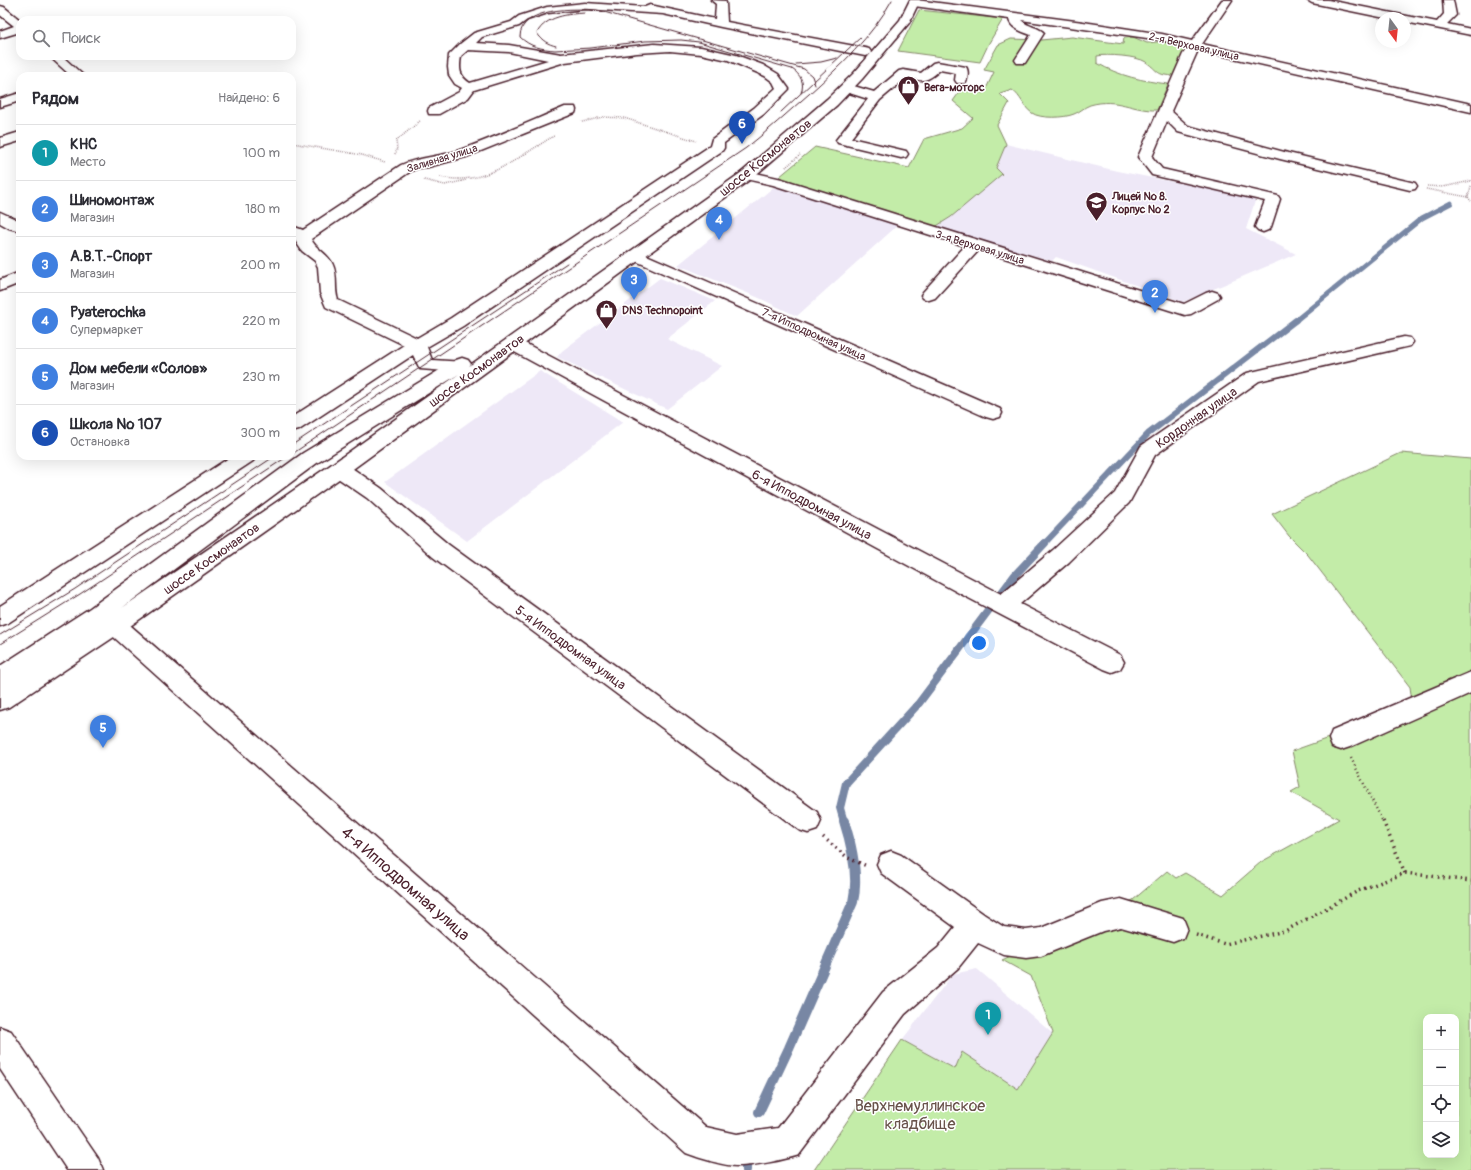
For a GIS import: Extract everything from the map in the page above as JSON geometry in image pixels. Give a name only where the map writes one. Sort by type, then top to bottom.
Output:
[{"type":"street","points":[[615,0],[721,24],[865,52]]},
{"type":"street","points":[[716,0],[721,3],[721,24]]},
{"type":"street","points":[[1228,0],[1197,45],[1189,54],[1145,157],[1157,172],[1273,199],[1263,227]]},
{"type":"street","points":[[1312,0],[1375,13]]},
{"type":"street","points":[[1448,0],[1450,15]]},
{"type":"street","name":"2-я Верховая улица","points":[[910,1],[1162,37],[1227,54],[1471,108]]},
{"type":"street","name":"шоссе Космонавтов","points":[[0,678],[98,614],[310,458],[459,366],[769,145],[841,78],[910,1]]},
{"type":"street","name":"шоссе Космонавтов","points":[[0,700],[115,625],[339,469],[747,175],[847,88],[892,38],[905,20],[910,1]]},
{"type":"street","points":[[469,87],[457,80],[453,68],[455,55],[478,35],[515,24],[531,15],[564,7],[594,6],[663,11]]},
{"type":"street","points":[[0,9],[16,23]]},
{"type":"street","points":[[1450,15],[1464,17]]},
{"type":"street","points":[[1439,26],[1450,15]]},
{"type":"street","points":[[1013,16],[1014,20],[1022,28],[1038,33],[1021,60]]},
{"type":"street","points":[[1411,20],[1471,32]]},
{"type":"street","points":[[515,24],[515,37],[530,52]]},
{"type":"street","points":[[0,36],[16,29]]},
{"type":"street","points":[[464,46],[488,46],[530,52],[549,57],[567,58]]},
{"type":"street","points":[[296,423],[417,345],[457,322],[717,148],[717,142],[759,111],[783,90],[781,82],[772,75],[756,66],[728,56],[682,47],[642,48],[567,58],[469,87],[464,95],[434,111]]},
{"type":"street","points":[[60,60],[73,72]]},
{"type":"street","points":[[901,154],[843,140],[876,97],[903,74],[924,77],[937,66],[962,70],[961,80]]},
{"type":"street","points":[[847,88],[876,97]]},
{"type":"street","points":[[0,103],[16,98]]},
{"type":"street","name":"Заливная улица","points":[[301,239],[406,168],[415,164],[428,164],[461,154],[570,110]]},
{"type":"street","points":[[1165,112],[1183,129],[1285,156],[1410,186]]},
{"type":"street","points":[[0,143],[16,137]]},
{"type":"street","name":"3-я Верховая улица","points":[[747,175],[777,182],[1185,310],[1212,296]]},
{"type":"street","points":[[0,216],[16,225]]},
{"type":"street","points":[[301,239],[324,261],[328,279],[327,297],[332,303],[417,345],[426,365],[459,366]]},
{"type":"street","points":[[929,295],[975,245]]},
{"type":"street","name":"7-я Ипподромная улица","points":[[635,255],[993,413]]},
{"type":"street","points":[[0,286],[16,279]]},
{"type":"street","name":"Кордонная улица","points":[[1004,606],[1061,556],[1122,498],[1148,451],[1254,377],[1404,342]]},
{"type":"street","name":"6-я Ипподромная улица","points":[[513,344],[1112,662]]},
{"type":"street","points":[[0,616],[240,460]]},
{"type":"street","name":"5-я Ипподромная улица","points":[[339,469],[374,493],[441,551],[808,821]]},
{"type":"street","name":"4-я Ипподромная улица","points":[[115,625],[698,1141],[737,1150],[787,1143],[894,1003],[948,958],[975,924]]},
{"type":"street","points":[[1341,739],[1471,682]]},
{"type":"street","points":[[891,864],[975,924],[996,938],[1004,941],[1026,944],[1056,937],[1113,914],[1121,913],[1134,915],[1173,928]]},
{"type":"street","points":[[0,1042],[86,1170]]},
{"type":"path","points":[[397,149],[396,141],[414,125],[434,111]]},
{"type":"path","points":[[577,124],[603,117],[624,118],[717,148]]},
{"type":"path","points":[[454,180],[477,178],[503,166],[557,134]]},
{"type":"path","points":[[296,144],[362,155],[406,168],[413,175],[436,185],[453,185],[469,179]]},
{"type":"path","points":[[782,171],[802,153]]},
{"type":"path","points":[[1410,186],[1443,186],[1471,181]]},
{"type":"path","points":[[1410,186],[1468,197],[1471,201]]},
{"type":"path","points":[[1468,197],[1471,186]]},
{"type":"path","points":[[1341,739],[1376,804],[1405,873]]},
{"type":"path","points":[[843,856],[856,863]]},
{"type":"path","points":[[1173,928],[1225,944],[1285,931],[1358,891],[1405,873],[1471,881]]},
{"type":"shaded area","name":"Лицей № 8. Корпус № 2","points":[[1006,144],[1117,171],[1256,198],[1246,229],[1296,254],[1183,302],[1056,257],[1052,261],[935,227],[951,217],[1001,174],[996,168]]},
{"type":"shaded area","points":[[775,186],[898,225],[797,316],[757,297],[678,265]]},
{"type":"shaded area","points":[[660,278],[715,301],[667,339],[722,366],[667,409],[557,357],[562,351]]},
{"type":"shaded area","points":[[540,371],[623,422],[467,541],[385,482]]},
{"type":"shaded area","points":[[977,969],[1053,1034],[1012,1099],[902,1040],[953,974]]},
{"type":"green space","points":[[919,10],[1003,19],[980,62],[898,51]]},
{"type":"green space","points":[[1072,37],[1123,44],[1124,38],[1133,37],[1147,43],[1166,41],[1186,49],[1175,76],[1161,74],[1146,62],[1136,58],[1115,55],[1097,56],[1097,63],[1105,68],[1123,75],[1168,84],[1157,110],[1140,109],[1117,103],[1100,103],[1090,105],[1070,115],[1046,117],[1036,115],[1029,111],[1018,95],[1012,90],[1000,94],[1009,103],[997,125],[1006,144],[996,168],[1002,174],[951,217],[935,227],[788,184],[779,177],[815,147],[909,168],[924,139],[962,128],[973,118],[953,101],[961,90],[984,93],[994,72],[984,70],[998,45],[1011,39],[1041,40]]},
{"type":"green space","name":"Верхнемуллинское кладбище","points":[[1401,453],[1471,459],[1471,1170],[814,1170],[902,1040],[955,1069],[962,1052],[1018,1089],[1053,1033],[1031,976],[1002,960],[1133,900],[1167,871],[1176,878],[1185,873],[1223,895],[1261,862],[1339,819],[1291,792],[1300,787],[1292,751],[1413,708],[1410,687],[1308,555],[1289,536],[1272,514]]},
{"type":"waterway","points":[[1295,321],[1422,218],[1451,203]]},
{"type":"waterway","points":[[1044,544],[1148,434],[1296,320]]},
{"type":"waterway","points":[[844,822],[840,808],[846,783],[919,703],[1015,575],[1045,543]]},
{"type":"waterway","points":[[759,1112],[789,1048],[853,902],[855,892],[854,861],[844,821]]},
{"type":"waterway","points":[[746,1165],[746,1170]]},
{"type":"tram line","points":[[296,451],[746,148],[844,62],[875,27],[892,0]]},
{"type":"tram line","points":[[801,93],[803,86],[801,80],[798,74],[792,69],[699,42],[681,40],[645,41],[591,48],[555,50],[536,47],[528,43],[520,37],[522,27],[529,20],[539,15],[551,12],[576,9],[597,10],[804,69],[812,76],[814,81]]},
{"type":"tram line","points":[[556,46],[545,42],[539,36],[537,33],[541,27],[552,19],[558,17],[585,13]]},
{"type":"tram line","points":[[814,81],[861,37]]},
{"type":"tram line","points":[[796,64],[821,62],[837,58]]},
{"type":"tram line","points":[[781,112],[814,81]]},
{"type":"tram line","points":[[296,442],[567,263]]},
{"type":"tram line","points":[[0,635],[75,589],[269,460]]},
{"type":"tram line","points":[[0,644],[80,594],[282,460]]},
{"type":"place","name":"Вега-моторс","points":[[908,106]]},
{"type":"place","name":"Школа № 107","points":[[742,144]]},
{"type":"place","name":"Лицей № 8. Корпус № 2","points":[[1096,222]]},
{"type":"place","name":"Pyaterochka","points":[[719,240]]},
{"type":"place","name":"А.В.Т.-Спорт","points":[[634,300]]},
{"type":"place","name":"Шиномонтаж","points":[[1155,313]]},
{"type":"place","name":"DNS Technopoint","points":[[607,330]]},
{"type":"place","name":"Дом мебели «Солов»","points":[[103,748]]},
{"type":"place","name":"КНС","points":[[988,1035]]}]
